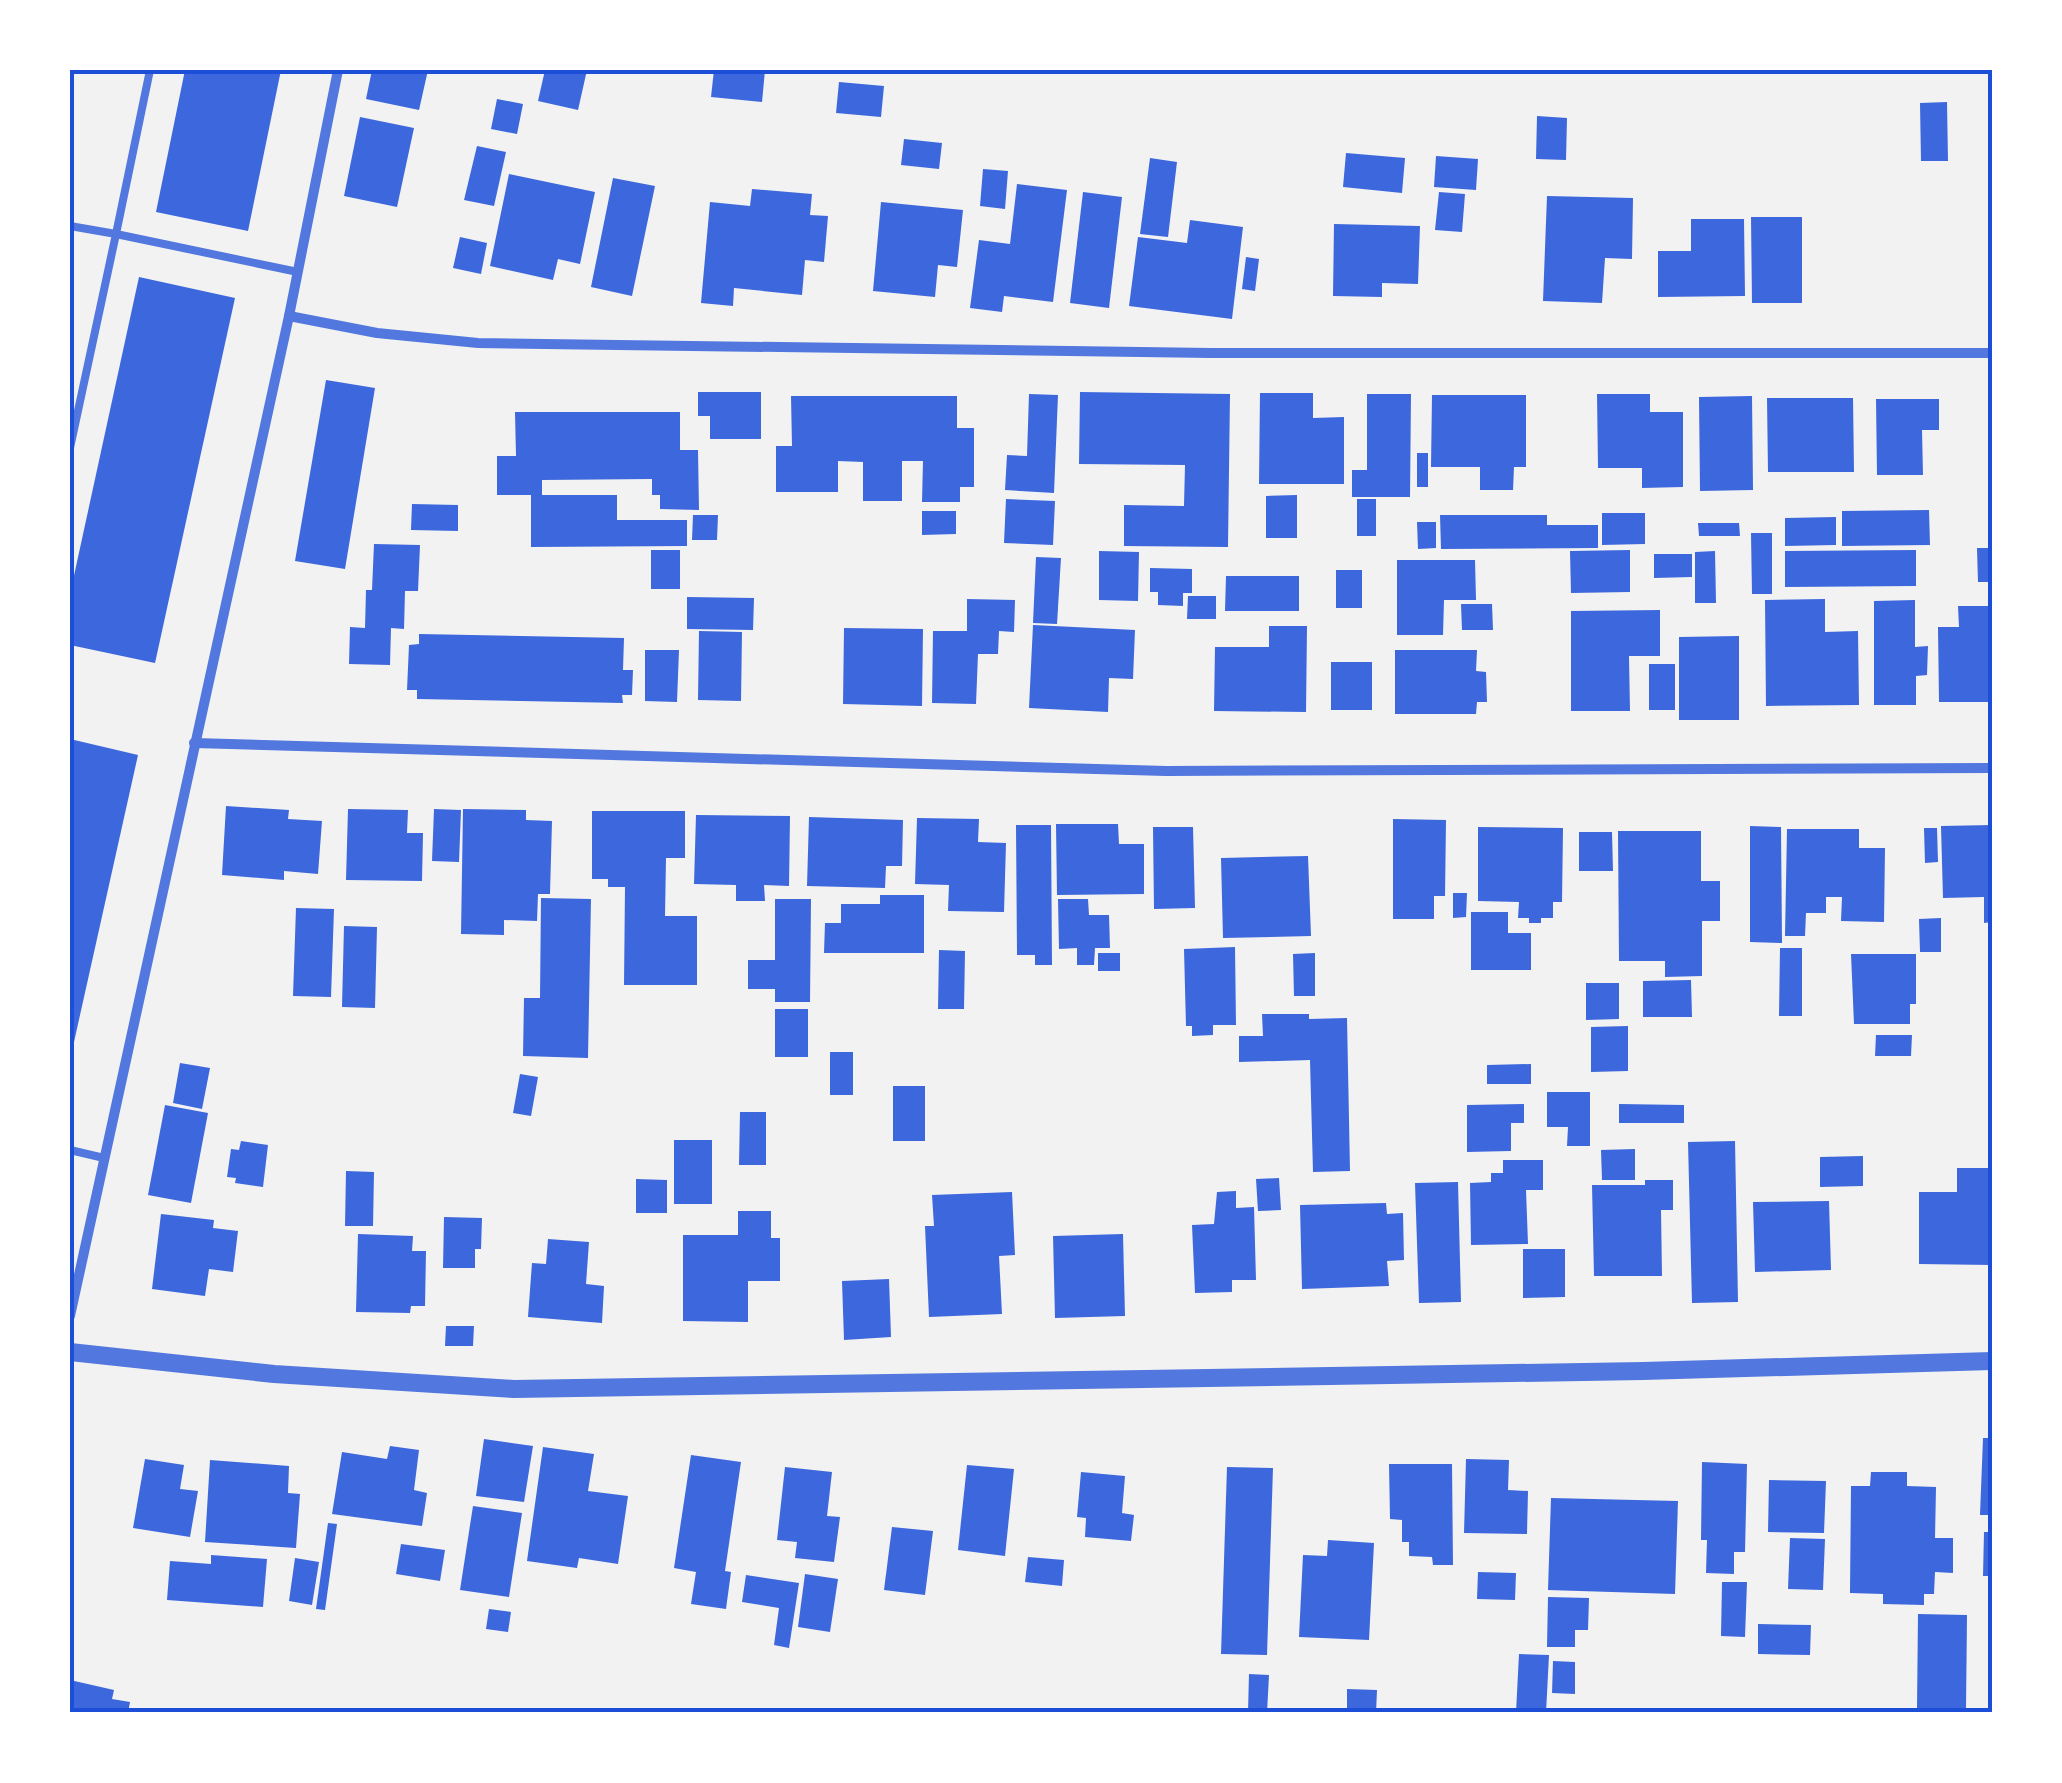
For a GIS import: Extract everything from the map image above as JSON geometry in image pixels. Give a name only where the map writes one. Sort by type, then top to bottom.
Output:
[{"type":"street","points":[[70,1316],[289,316],[338,70]]},
{"type":"street","points":[[289,316],[378,333],[478,343],[1211,353],[1992,353]]},
{"type":"street","points":[[194,743],[1166,771],[1992,768]]},
{"type":"street","points":[[70,1352],[292,1376],[514,1388],[1642,1371],[1992,1361]]},
{"type":"lane","points":[[70,448],[150,70]]},
{"type":"lane","points":[[70,226],[298,272]]},
{"type":"lane","points":[[70,1150],[104,1158]]},
{"type":"building","points":[[185,70],[281,70],[248,231],[156,212]]},
{"type":"building","points":[[372,70],[428,70],[419,110],[366,99]]},
{"type":"building","points":[[545,70],[587,70],[578,110],[538,101]]},
{"type":"building","points":[[714,70],[765,70],[762,102],[711,97]]},
{"type":"building","points":[[839,82],[884,86],[881,117],[836,113]]},
{"type":"building","points":[[497,99],[523,104],[517,134],[491,129]]},
{"type":"building","points":[[1947,102],[1948,161],[1921,161],[1920,103]]},
{"type":"building","points":[[1537,116],[1567,118],[1566,160],[1536,159]]},
{"type":"building","points":[[360,117],[414,128],[397,207],[344,196]]},
{"type":"building","points":[[904,139],[942,143],[939,169],[901,165]]},
{"type":"building","points":[[477,146],[506,152],[494,206],[464,200]]},
{"type":"building","points":[[1346,153],[1405,158],[1402,193],[1343,187]]},
{"type":"building","points":[[1436,156],[1478,159],[1476,190],[1434,187]]},
{"type":"building","points":[[1150,158],[1177,162],[1168,237],[1140,234]]},
{"type":"building","points":[[983,169],[1008,171],[1005,209],[980,206]]},
{"type":"building","points":[[509,174],[595,192],[580,264],[558,259],[553,280],[490,266]]},
{"type":"building","points":[[613,178],[655,186],[632,296],[591,287]]},
{"type":"building","points":[[1017,184],[1067,190],[1053,302],[1004,296],[1002,312],[970,308],[979,240],[1010,244]]},
{"type":"building","points":[[752,189],[812,194],[810,215],[828,216],[824,262],[805,260],[802,295],[734,288],[733,306],[701,303],[710,202],[750,206]]},
{"type":"building","points":[[1083,192],[1122,197],[1109,308],[1070,303]]},
{"type":"building","points":[[1439,192],[1465,194],[1462,232],[1435,230]]},
{"type":"building","points":[[1547,196],[1633,198],[1632,259],[1605,258],[1602,303],[1543,301]]},
{"type":"building","points":[[881,202],[963,210],[957,267],[938,265],[935,297],[873,291]]},
{"type":"building","points":[[1751,217],[1802,217],[1802,303],[1752,303]]},
{"type":"building","points":[[1691,219],[1744,219],[1745,296],[1658,297],[1658,251],[1691,251]]},
{"type":"building","points":[[1190,220],[1243,227],[1232,319],[1129,306],[1138,237],[1187,243]]},
{"type":"building","points":[[1334,224],[1420,226],[1418,284],[1382,283],[1382,297],[1333,296]]},
{"type":"building","points":[[460,237],[487,243],[481,274],[453,268]]},
{"type":"building","points":[[1246,257],[1259,259],[1255,291],[1242,289]]},
{"type":"building","points":[[139,277],[235,298],[155,663],[70,645],[70,594]]},
{"type":"building","points":[[326,380],[375,388],[345,569],[295,561]]},
{"type":"building","points":[[698,392],[761,392],[761,439],[710,439],[710,416],[698,416]]},
{"type":"building","points":[[1080,392],[1230,394],[1228,547],[1124,546],[1124,505],[1184,506],[1185,465],[1079,464]]},
{"type":"building","points":[[1260,393],[1313,393],[1313,418],[1344,417],[1344,484],[1259,484]]},
{"type":"building","points":[[1029,394],[1058,395],[1054,493],[1005,490],[1007,455],[1027,456]]},
{"type":"building","points":[[1367,394],[1411,394],[1410,497],[1352,497],[1352,470],[1367,470]]},
{"type":"building","points":[[1597,394],[1650,394],[1650,412],[1683,412],[1683,487],[1642,488],[1642,468],[1598,468]]},
{"type":"building","points":[[1432,395],[1526,395],[1526,467],[1514,467],[1513,490],[1480,490],[1480,467],[1431,467]]},
{"type":"building","points":[[791,396],[957,396],[957,428],[974,428],[974,487],[960,487],[960,502],[922,502],[923,461],[902,461],[902,501],[863,501],[863,462],[838,461],[838,492],[776,492],[776,446],[792,446]]},
{"type":"building","points":[[1752,396],[1753,490],[1700,491],[1699,397]]},
{"type":"building","points":[[1767,398],[1853,398],[1854,472],[1768,472]]},
{"type":"building","points":[[1876,399],[1939,399],[1939,430],[1922,430],[1923,475],[1877,475]]},
{"type":"building","points":[[515,412],[680,412],[680,450],[698,450],[699,510],[660,509],[660,495],[652,495],[652,479],[542,480],[542,495],[617,495],[617,520],[687,520],[687,546],[531,547],[531,495],[497,495],[497,456],[516,456]]},
{"type":"building","points":[[1417,453],[1428,453],[1428,487],[1417,487]]},
{"type":"building","points":[[1297,495],[1297,538],[1266,538],[1266,496]]},
{"type":"building","points":[[1006,499],[1055,501],[1053,545],[1004,543]]},
{"type":"building","points":[[1357,499],[1376,499],[1376,536],[1357,536]]},
{"type":"building","points":[[412,504],[458,505],[458,531],[411,530]]},
{"type":"building","points":[[1929,510],[1930,545],[1842,546],[1842,511]]},
{"type":"building","points":[[922,511],[956,511],[956,534],[922,535]]},
{"type":"building","points":[[1602,513],[1645,513],[1645,544],[1602,545]]},
{"type":"building","points":[[693,515],[718,515],[717,540],[692,540]]},
{"type":"building","points":[[1440,515],[1547,515],[1547,525],[1598,525],[1598,548],[1441,549]]},
{"type":"building","points":[[1836,517],[1836,545],[1785,546],[1785,518]]},
{"type":"building","points":[[1417,522],[1436,522],[1436,548],[1418,549]]},
{"type":"building","points":[[1698,523],[1739,523],[1740,536],[1699,536]]},
{"type":"building","points":[[1751,533],[1772,533],[1772,594],[1752,594]]},
{"type":"building","points":[[374,544],[420,545],[418,591],[405,591],[404,629],[391,628],[390,665],[349,664],[350,627],[365,628],[366,590],[372,590]]},
{"type":"building","points":[[1977,548],[1992,548],[1992,582],[1978,582]]},
{"type":"building","points":[[651,550],[680,550],[680,589],[651,589]]},
{"type":"building","points":[[1630,550],[1630,592],[1571,593],[1570,551]]},
{"type":"building","points":[[1916,550],[1916,586],[1785,587],[1785,551]]},
{"type":"building","points":[[1099,551],[1139,552],[1138,601],[1099,600]]},
{"type":"building","points":[[1715,551],[1716,603],[1695,603],[1695,552]]},
{"type":"building","points":[[1654,554],[1692,554],[1692,577],[1654,578]]},
{"type":"building","points":[[1036,557],[1061,558],[1057,624],[1033,623]]},
{"type":"building","points":[[1397,560],[1475,560],[1476,600],[1444,600],[1443,635],[1397,635]]},
{"type":"building","points":[[1150,568],[1192,569],[1192,593],[1183,593],[1183,606],[1158,605],[1158,592],[1150,592]]},
{"type":"building","points":[[1336,570],[1362,570],[1362,608],[1336,608]]},
{"type":"building","points":[[1226,576],[1299,576],[1299,611],[1225,611]]},
{"type":"building","points":[[1188,596],[1216,596],[1216,619],[1187,619]]},
{"type":"building","points":[[687,597],[754,598],[753,630],[687,629]]},
{"type":"building","points":[[967,599],[1015,600],[1014,632],[999,631],[998,654],[978,654],[976,704],[932,703],[933,631],[967,631]]},
{"type":"building","points":[[1825,599],[1825,632],[1858,631],[1859,705],[1766,706],[1765,600]]},
{"type":"building","points":[[1915,600],[1915,647],[1928,646],[1927,675],[1916,676],[1916,705],[1874,705],[1874,601]]},
{"type":"building","points":[[1461,604],[1492,604],[1493,630],[1462,630]]},
{"type":"building","points":[[1958,606],[1992,606],[1992,702],[1939,702],[1938,627],[1959,627]]},
{"type":"building","points":[[1660,610],[1660,656],[1629,656],[1630,711],[1571,711],[1571,611]]},
{"type":"building","points":[[1033,625],[1135,630],[1133,679],[1109,678],[1108,712],[1029,708]]},
{"type":"building","points":[[1269,626],[1307,626],[1306,712],[1214,711],[1215,647],[1269,647]]},
{"type":"building","points":[[844,628],[923,629],[922,706],[843,704]]},
{"type":"building","points":[[699,631],[742,632],[741,701],[698,700]]},
{"type":"building","points":[[419,634],[624,638],[623,670],[633,670],[632,695],[622,695],[623,703],[417,699],[417,690],[407,690],[409,645],[419,644]]},
{"type":"building","points":[[1739,636],[1739,720],[1679,720],[1679,637]]},
{"type":"building","points":[[645,650],[679,650],[677,702],[645,701]]},
{"type":"building","points":[[1395,650],[1477,650],[1476,671],[1486,672],[1487,702],[1477,702],[1476,714],[1395,714]]},
{"type":"building","points":[[1331,662],[1372,662],[1372,710],[1331,710]]},
{"type":"building","points":[[1649,664],[1675,664],[1675,710],[1649,710]]},
{"type":"building","points":[[70,739],[138,755],[72,1051],[70,1051]]},
{"type":"building","points":[[226,806],[289,810],[288,819],[322,821],[318,874],[284,871],[284,880],[222,875]]},
{"type":"building","points":[[348,809],[408,810],[407,833],[423,833],[422,881],[346,880]]},
{"type":"building","points":[[434,809],[461,810],[459,862],[432,861]]},
{"type":"building","points":[[463,809],[526,810],[526,820],[552,821],[550,894],[538,894],[537,921],[504,920],[504,935],[461,934]]},
{"type":"building","points":[[592,811],[685,811],[685,858],[666,858],[665,916],[697,916],[697,985],[624,985],[625,887],[608,887],[608,879],[592,879]]},
{"type":"building","points":[[696,815],[790,816],[789,886],[764,885],[765,901],[736,901],[736,885],[694,884]]},
{"type":"building","points":[[809,817],[903,820],[902,866],[886,866],[885,888],[807,886]]},
{"type":"building","points":[[917,818],[979,819],[978,842],[1006,843],[1004,912],[948,911],[949,885],[915,884]]},
{"type":"building","points":[[1393,819],[1446,820],[1445,896],[1434,896],[1434,919],[1393,919]]},
{"type":"building","points":[[1056,824],[1118,824],[1119,844],[1144,844],[1144,894],[1057,895]]},
{"type":"building","points":[[1016,825],[1051,825],[1052,965],[1035,965],[1035,955],[1017,955]]},
{"type":"building","points":[[1992,825],[1992,922],[1984,923],[1984,897],[1943,898],[1941,826]]},
{"type":"building","points":[[1750,826],[1781,827],[1782,943],[1750,942]]},
{"type":"building","points":[[1153,827],[1193,827],[1195,908],[1154,909]]},
{"type":"building","points":[[1478,827],[1563,828],[1562,902],[1553,902],[1553,918],[1529,923],[1529,918],[1518,918],[1519,902],[1478,901]]},
{"type":"building","points":[[1924,828],[1937,828],[1938,862],[1925,863]]},
{"type":"building","points":[[1787,829],[1859,829],[1859,848],[1885,848],[1884,922],[1841,921],[1842,897],[1826,897],[1826,913],[1806,913],[1805,936],[1785,936]]},
{"type":"building","points":[[1618,831],[1701,831],[1701,881],[1720,881],[1720,921],[1702,921],[1702,976],[1665,977],[1665,961],[1619,961]]},
{"type":"building","points":[[1579,832],[1612,832],[1613,871],[1579,871]]},
{"type":"building","points":[[1308,856],[1311,936],[1223,938],[1221,858]]},
{"type":"building","points":[[1453,893],[1467,893],[1466,917],[1453,918]]},
{"type":"building","points":[[880,895],[924,895],[924,953],[824,953],[825,923],[841,923],[841,904],[880,904]]},
{"type":"building","points":[[541,898],[591,899],[588,1058],[523,1056],[524,998],[540,998]]},
{"type":"building","points":[[775,899],[811,899],[810,1002],[775,1002],[775,989],[748,989],[748,960],[775,960]]},
{"type":"building","points":[[1058,899],[1088,899],[1089,915],[1109,915],[1110,948],[1095,948],[1094,965],[1077,965],[1077,948],[1059,949]]},
{"type":"building","points":[[296,908],[334,909],[331,997],[293,996]]},
{"type":"building","points":[[1471,912],[1508,912],[1508,933],[1531,933],[1531,970],[1471,970]]},
{"type":"building","points":[[1941,918],[1941,952],[1920,952],[1919,919]]},
{"type":"building","points":[[344,926],[377,927],[375,1008],[342,1007]]},
{"type":"building","points":[[1235,947],[1236,1025],[1213,1025],[1213,1035],[1192,1036],[1192,1026],[1186,1026],[1184,949]]},
{"type":"building","points":[[1780,948],[1802,948],[1802,1016],[1779,1016]]},
{"type":"building","points":[[939,950],[965,951],[964,1009],[938,1009]]},
{"type":"building","points":[[1098,953],[1120,953],[1120,971],[1098,971]]},
{"type":"building","points":[[1315,953],[1315,996],[1294,996],[1293,954]]},
{"type":"building","points":[[1851,954],[1916,954],[1916,1004],[1910,1004],[1910,1024],[1854,1024]]},
{"type":"building","points":[[1691,980],[1692,1017],[1643,1017],[1643,981]]},
{"type":"building","points":[[1586,983],[1619,983],[1619,1019],[1586,1020]]},
{"type":"building","points":[[775,1009],[808,1009],[808,1057],[775,1057]]},
{"type":"building","points":[[1262,1014],[1347,1018],[1350,1171],[1313,1172],[1310,1060],[1239,1062],[1239,1036],[1263,1036]]},
{"type":"building","points":[[1628,1026],[1628,1071],[1591,1072],[1591,1027]]},
{"type":"building","points":[[1876,1035],[1912,1035],[1911,1056],[1875,1056]]},
{"type":"building","points":[[830,1052],[853,1052],[853,1095],[830,1095]]},
{"type":"building","points":[[180,1063],[210,1068],[202,1109],[173,1103]]},
{"type":"building","points":[[1531,1064],[1531,1084],[1487,1084],[1487,1065]]},
{"type":"building","points":[[520,1074],[538,1077],[531,1116],[513,1113]]},
{"type":"building","points":[[893,1086],[925,1086],[925,1141],[893,1141]]},
{"type":"building","points":[[1547,1092],[1590,1092],[1590,1146],[1567,1146],[1568,1127],[1547,1127]]},
{"type":"building","points":[[1524,1104],[1524,1123],[1511,1123],[1511,1151],[1467,1152],[1467,1105]]},
{"type":"building","points":[[1619,1104],[1684,1105],[1684,1123],[1619,1123]]},
{"type":"building","points":[[165,1105],[208,1113],[191,1203],[148,1195]]},
{"type":"building","points":[[740,1112],[766,1112],[766,1165],[739,1165]]},
{"type":"building","points":[[674,1140],[712,1140],[712,1204],[674,1204]]},
{"type":"building","points":[[241,1141],[268,1145],[263,1187],[235,1183],[236,1178],[227,1177],[231,1149],[239,1150]]},
{"type":"building","points":[[1735,1141],[1738,1302],[1692,1303],[1688,1142]]},
{"type":"building","points":[[1635,1149],[1635,1180],[1602,1180],[1601,1150]]},
{"type":"building","points":[[1863,1156],[1863,1186],[1820,1187],[1820,1157]]},
{"type":"building","points":[[1503,1160],[1543,1160],[1543,1190],[1526,1190],[1528,1244],[1471,1245],[1470,1183],[1491,1182],[1491,1173],[1503,1173]]},
{"type":"building","points":[[1957,1168],[1992,1168],[1992,1265],[1919,1264],[1919,1192],[1957,1192]]},
{"type":"building","points":[[346,1171],[374,1172],[373,1226],[345,1226]]},
{"type":"building","points":[[1279,1178],[1281,1210],[1258,1211],[1256,1179]]},
{"type":"building","points":[[636,1179],[667,1180],[667,1213],[636,1213]]},
{"type":"building","points":[[1645,1180],[1673,1180],[1673,1210],[1661,1210],[1662,1276],[1594,1276],[1592,1185],[1645,1185]]},
{"type":"building","points":[[1458,1182],[1461,1302],[1419,1303],[1415,1183]]},
{"type":"building","points":[[1236,1191],[1236,1208],[1254,1207],[1256,1280],[1232,1280],[1232,1292],[1195,1293],[1192,1225],[1214,1224],[1217,1192]]},
{"type":"building","points":[[1012,1192],[1015,1255],[999,1256],[1002,1314],[929,1317],[925,1226],[934,1226],[932,1195]]},
{"type":"building","points":[[1829,1201],[1831,1270],[1755,1272],[1753,1202]]},
{"type":"building","points":[[1386,1203],[1387,1214],[1403,1213],[1404,1260],[1387,1261],[1389,1286],[1302,1289],[1300,1205]]},
{"type":"building","points":[[738,1211],[771,1211],[771,1238],[780,1238],[780,1281],[748,1281],[748,1322],[683,1321],[683,1235],[738,1235]]},
{"type":"building","points":[[161,1214],[214,1220],[213,1228],[238,1231],[233,1272],[209,1269],[205,1296],[152,1289]]},
{"type":"building","points":[[444,1217],[482,1218],[481,1249],[475,1249],[475,1268],[443,1268]]},
{"type":"building","points":[[358,1234],[413,1236],[412,1251],[426,1251],[425,1306],[411,1306],[410,1313],[356,1312]]},
{"type":"building","points":[[1123,1234],[1125,1316],[1055,1318],[1053,1236]]},
{"type":"building","points":[[548,1239],[589,1242],[586,1284],[604,1286],[602,1323],[528,1317],[532,1263],[546,1264]]},
{"type":"building","points":[[1523,1249],[1565,1249],[1565,1297],[1523,1298]]},
{"type":"building","points":[[889,1279],[891,1337],[844,1340],[842,1281]]},
{"type":"building","points":[[446,1326],[474,1326],[473,1346],[445,1346]]},
{"type":"building","points":[[1983,1438],[1992,1438],[1992,1515],[1980,1515]]},
{"type":"building","points":[[484,1439],[533,1446],[524,1502],[476,1496]]},
{"type":"building","points":[[390,1446],[419,1450],[414,1490],[427,1493],[422,1526],[332,1514],[342,1452],[387,1459]]},
{"type":"building","points":[[543,1447],[594,1454],[588,1491],[628,1496],[618,1564],[579,1558],[577,1568],[527,1561]]},
{"type":"building","points":[[691,1455],[741,1462],[725,1571],[731,1572],[726,1609],[691,1604],[696,1572],[674,1568]]},
{"type":"building","points":[[145,1459],[184,1465],[180,1489],[198,1491],[190,1537],[133,1528]]},
{"type":"building","points":[[1466,1459],[1509,1460],[1508,1490],[1528,1491],[1527,1534],[1464,1533]]},
{"type":"building","points":[[210,1460],[289,1466],[288,1493],[300,1494],[296,1548],[205,1542]]},
{"type":"building","points":[[1702,1462],[1747,1464],[1745,1552],[1734,1552],[1734,1574],[1706,1573],[1707,1540],[1701,1540]]},
{"type":"building","points":[[1389,1464],[1452,1464],[1453,1565],[1433,1565],[1432,1557],[1409,1556],[1409,1542],[1402,1542],[1402,1520],[1390,1519]]},
{"type":"building","points":[[967,1465],[1014,1469],[1005,1556],[958,1550]]},
{"type":"building","points":[[785,1467],[832,1472],[827,1516],[840,1517],[834,1562],[795,1558],[797,1542],[777,1540]]},
{"type":"building","points":[[1227,1467],[1273,1468],[1267,1655],[1221,1654]]},
{"type":"building","points":[[1081,1472],[1125,1476],[1122,1513],[1134,1515],[1131,1541],[1085,1537],[1086,1518],[1077,1517]]},
{"type":"building","points":[[1871,1472],[1907,1472],[1907,1486],[1936,1487],[1935,1538],[1953,1538],[1953,1573],[1935,1572],[1934,1594],[1924,1594],[1924,1605],[1883,1604],[1883,1594],[1850,1593],[1851,1486],[1870,1486]]},
{"type":"building","points":[[1769,1480],[1826,1481],[1824,1533],[1768,1532]]},
{"type":"building","points":[[1551,1498],[1678,1501],[1675,1594],[1548,1590]]},
{"type":"building","points":[[473,1506],[522,1513],[509,1597],[460,1590]]},
{"type":"building","points":[[328,1523],[337,1524],[325,1610],[316,1609]]},
{"type":"building","points":[[892,1527],[933,1531],[925,1595],[884,1590]]},
{"type":"building","points":[[1984,1532],[1992,1532],[1992,1576],[1983,1576]]},
{"type":"building","points":[[1790,1538],[1825,1539],[1823,1590],[1788,1589]]},
{"type":"building","points":[[1328,1540],[1374,1543],[1369,1640],[1299,1637],[1303,1555],[1327,1556]]},
{"type":"building","points":[[401,1544],[445,1550],[440,1581],[396,1574]]},
{"type":"building","points":[[211,1555],[267,1559],[263,1607],[167,1600],[170,1561],[211,1564]]},
{"type":"building","points":[[1028,1557],[1064,1560],[1062,1586],[1025,1582]]},
{"type":"building","points":[[295,1558],[319,1562],[312,1605],[289,1601]]},
{"type":"building","points":[[1478,1572],[1516,1573],[1515,1600],[1477,1599]]},
{"type":"building","points":[[805,1574],[838,1579],[830,1632],[798,1627]]},
{"type":"building","points":[[746,1575],[799,1583],[789,1648],[774,1645],[779,1608],[742,1602]]},
{"type":"building","points":[[1722,1582],[1747,1582],[1745,1637],[1721,1636]]},
{"type":"building","points":[[1548,1597],[1589,1598],[1588,1630],[1575,1630],[1575,1647],[1547,1647]]},
{"type":"building","points":[[489,1609],[511,1612],[508,1632],[486,1629]]},
{"type":"building","points":[[1918,1614],[1967,1615],[1966,1709],[1917,1708]]},
{"type":"building","points":[[1758,1624],[1811,1625],[1810,1655],[1758,1654]]},
{"type":"building","points":[[1519,1654],[1549,1655],[1546,1713],[1516,1713]]},
{"type":"building","points":[[1553,1661],[1575,1662],[1575,1694],[1552,1693]]},
{"type":"building","points":[[1249,1674],[1269,1675],[1267,1713],[1248,1713]]},
{"type":"building","points":[[70,1680],[114,1690],[112,1699],[130,1702],[128,1713],[70,1713]]},
{"type":"building","points":[[1347,1689],[1377,1690],[1376,1713],[1347,1713]]}]
